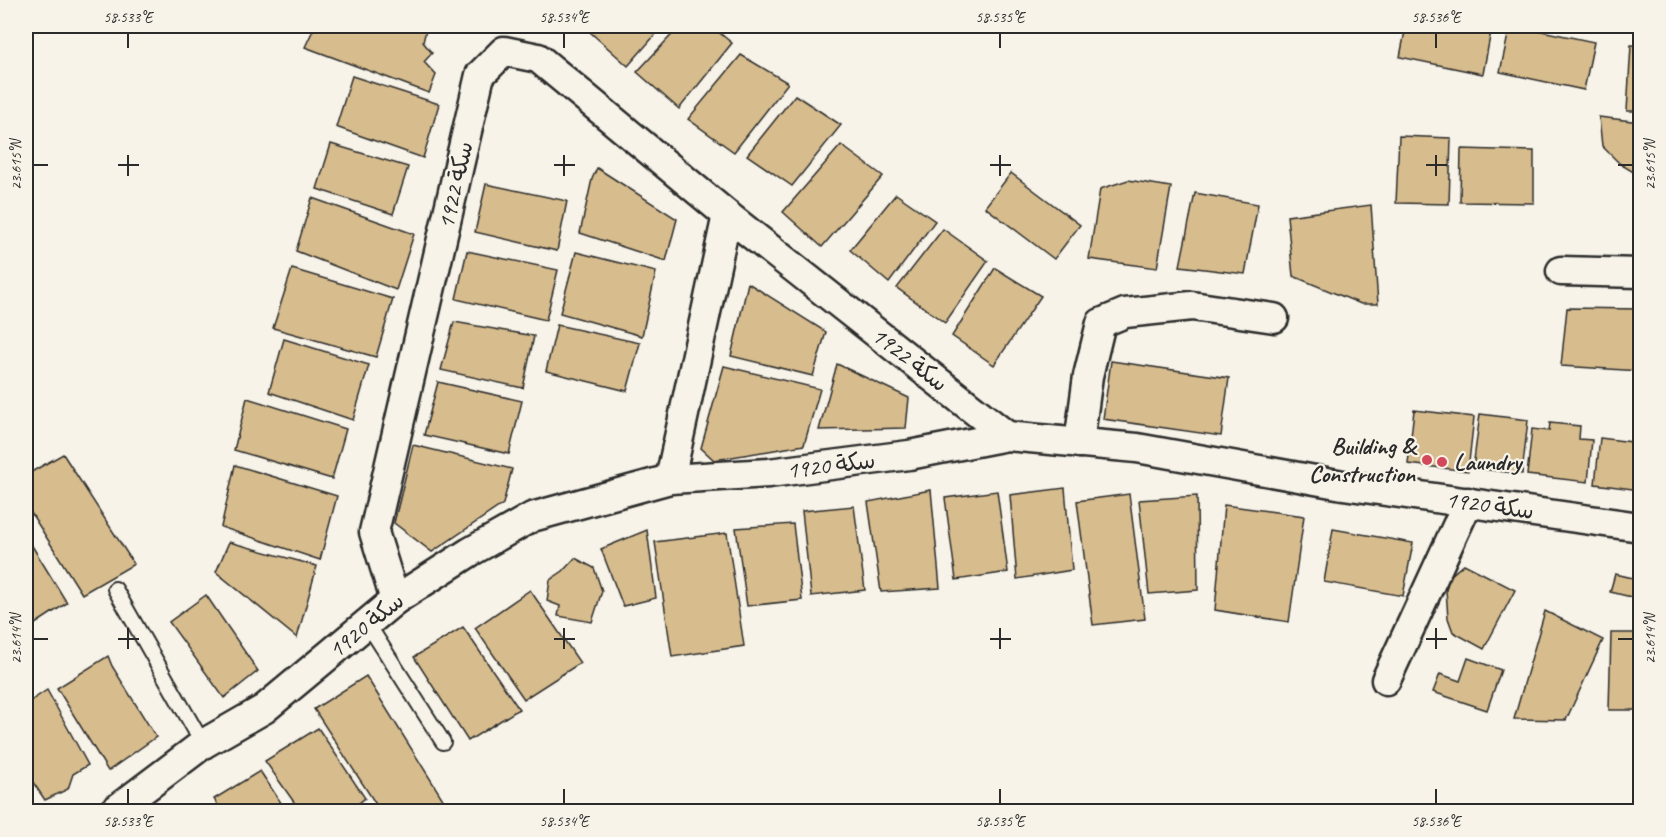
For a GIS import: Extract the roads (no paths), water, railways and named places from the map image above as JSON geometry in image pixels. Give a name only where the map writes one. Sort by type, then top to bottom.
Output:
[{"type":"street","name":"سكة 1922","points":[[395,600],[374,532],[480,75],[504,51],[538,58],[728,215],[1007,436]]},
{"type":"street","points":[[670,479],[728,215]]},
{"type":"street","points":[[1561,271],[1641,273]]},
{"type":"street","points":[[1079,443],[1088,376],[1101,323],[1125,314],[1192,306],[1274,318]]},
{"type":"street","name":"سكة 1920","points":[[113,812],[203,744],[264,709],[395,600],[470,552],[532,517],[670,479],[769,473],[909,455],[1007,436],[1137,448],[1343,485],[1641,527]]},
{"type":"street","points":[[1386,680],[1468,502]]},
{"type":"lane","points":[[115,589],[203,744]]},
{"type":"lane","points":[[367,623],[443,742]]},
{"type":"place","name":"Building & Construction","points":[[1427,460]]},
{"type":"place","name":"Laundry","points":[[1442,462]]}]
